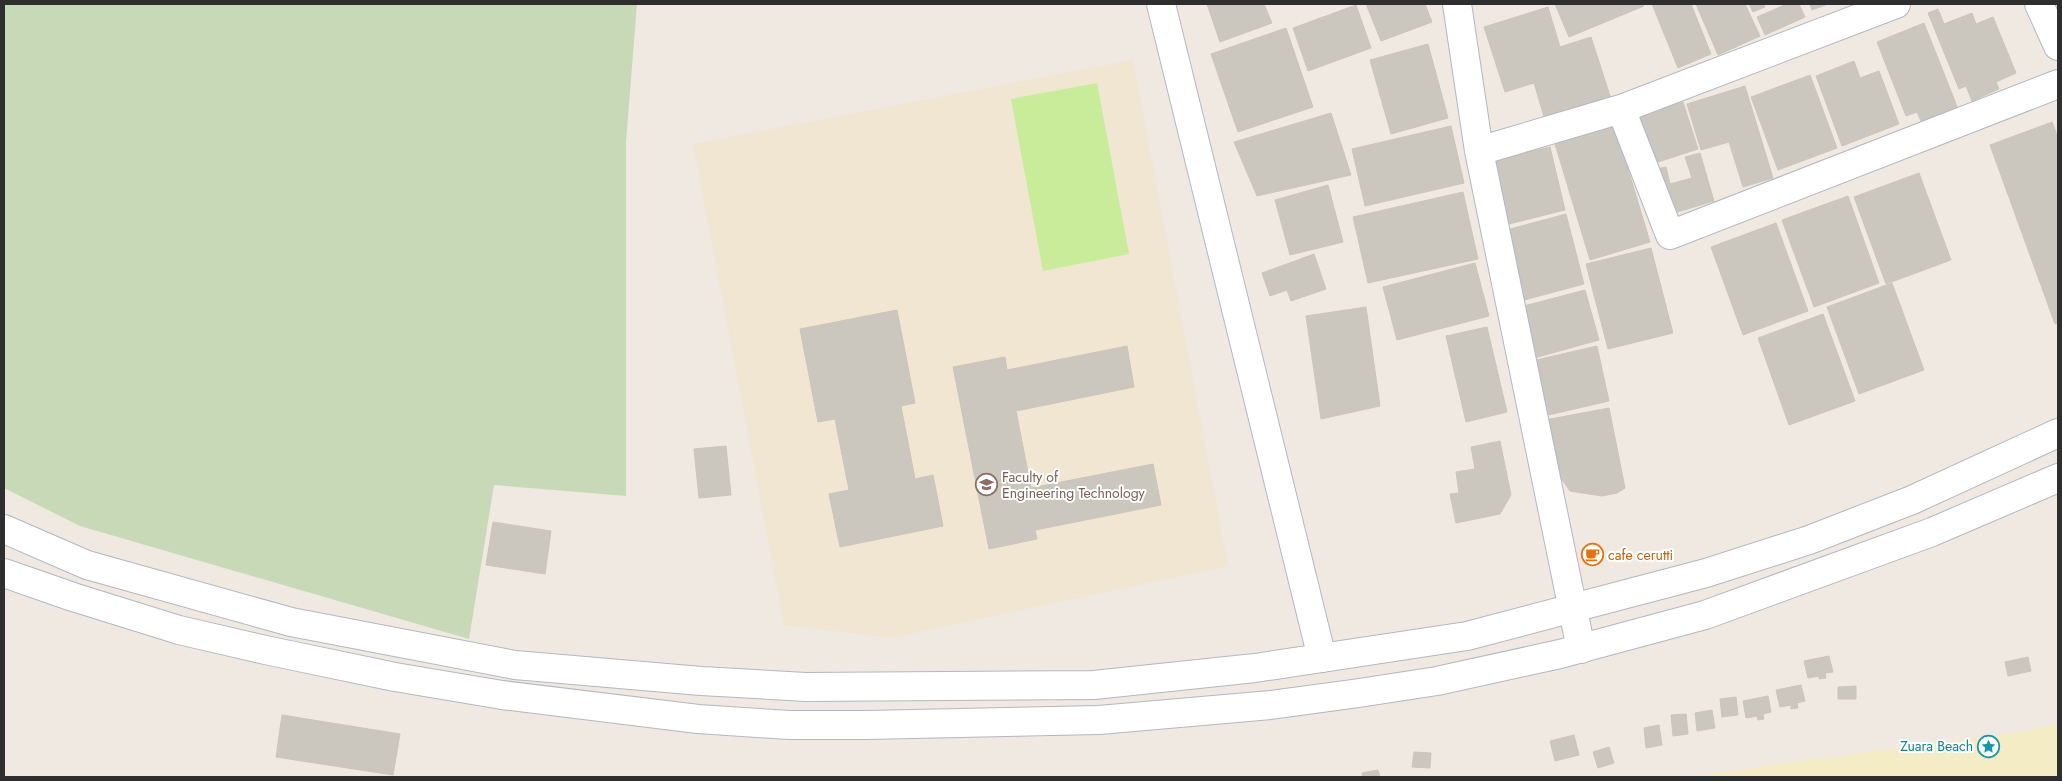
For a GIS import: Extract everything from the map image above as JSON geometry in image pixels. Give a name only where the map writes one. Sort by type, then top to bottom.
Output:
[{"type":"street","points":[[1161,4],[1322,658]]},
{"type":"street","points":[[1457,4],[1479,151],[1581,649]]},
{"type":"street","points":[[1479,151],[1621,109],[1896,4]]},
{"type":"street","points":[[2039,4],[2058,46]]},
{"type":"street","points":[[1621,109],[1670,235],[2058,84]]},
{"type":"street","points":[[4,530],[87,565],[291,622],[515,665],[701,682],[806,687],[1094,685],[1322,658],[1468,636],[1706,573],[1809,540],[1912,500],[2058,433]]},
{"type":"street","points":[[4,573],[179,630],[395,677],[502,695],[698,720],[788,725],[1100,720],[1271,705],[1359,693],[1437,681],[1581,649],[1705,615],[1776,590],[1932,532],[2058,478]]},
{"type":"street","points":[[698,720],[701,682]]},
{"type":"shaded area","points":[[1133,60],[1228,566],[891,638],[784,625],[693,144]]},
{"type":"sand","name":"Zuara Beach","points":[[2058,724],[2058,777],[1685,777],[2019,732]]},
{"type":"green space","points":[[4,4],[637,4],[626,142],[626,496],[494,485],[469,639],[80,526],[4,488]]},
{"type":"green space","points":[[1097,83],[1129,254],[1043,271],[1011,99]]},
{"type":"building","points":[[1207,4],[1264,4],[1272,23],[1220,42]]},
{"type":"building","points":[[1366,4],[1425,4],[1432,22],[1381,41]]},
{"type":"building","points":[[1555,4],[1643,4],[1644,6],[1569,37]]},
{"type":"building","points":[[1652,4],[1691,4],[1711,54],[1678,68]]},
{"type":"building","points":[[1696,4],[1745,4],[1760,36],[1718,55]]},
{"type":"building","points":[[1749,4],[1764,4],[1765,7],[1753,12]]},
{"type":"building","points":[[1787,4],[1799,4],[1805,17],[1765,35],[1757,17]]},
{"type":"building","points":[[1810,4],[1828,4],[1812,10]]},
{"type":"building","points":[[1356,5],[1371,48],[1308,71],[1293,28]]},
{"type":"building","points":[[1548,7],[1560,47],[1591,37],[1612,102],[1546,123],[1534,83],[1505,92],[1484,27]]},
{"type":"building","points":[[1938,9],[1944,24],[1972,13],[1976,24],[1993,17],[2016,73],[1996,82],[1999,89],[1972,101],[1966,86],[1959,89],[1928,13]]},
{"type":"building","points":[[1924,23],[1958,109],[1922,123],[1917,112],[1906,116],[1877,42]]},
{"type":"building","points":[[1286,28],[1313,107],[1238,132],[1211,54]]},
{"type":"building","points":[[1428,44],[1448,118],[1391,134],[1370,60]]},
{"type":"building","points":[[1854,61],[1860,78],[1879,71],[1899,124],[1842,146],[1816,76]]},
{"type":"building","points":[[1810,75],[1837,148],[1778,170],[1751,97]]},
{"type":"building","points":[[1745,86],[1773,178],[1743,187],[1729,142],[1701,150],[1687,104]]},
{"type":"building","points":[[1683,102],[1698,149],[1649,165],[1633,118]]},
{"type":"building","points":[[1331,113],[1351,175],[1257,196],[1234,142]]},
{"type":"building","points":[[2052,122],[2058,138],[2058,323],[2055,324],[1990,145]]},
{"type":"building","points":[[1451,126],[1464,183],[1365,206],[1352,149]]},
{"type":"building","points":[[1615,126],[1650,242],[1590,260],[1555,144]]},
{"type":"building","points":[[1550,147],[1565,210],[1501,226],[1486,162]]},
{"type":"building","points":[[1700,153],[1714,201],[1667,215],[1653,170],[1666,167],[1670,184],[1692,178],[1685,157]]},
{"type":"building","points":[[1919,173],[1951,260],[1886,284],[1854,197]]},
{"type":"building","points":[[1328,185],[1343,242],[1290,255],[1275,200]]},
{"type":"building","points":[[1463,192],[1478,259],[1368,283],[1353,217]]},
{"type":"building","points":[[1848,196],[1879,283],[1814,307],[1782,220]]},
{"type":"building","points":[[1566,214],[1584,284],[1517,302],[1499,232]]},
{"type":"building","points":[[1776,223],[1808,311],[1743,335],[1711,247]]},
{"type":"building","points":[[1651,248],[1673,333],[1608,349],[1586,264]]},
{"type":"building","points":[[1314,254],[1326,289],[1291,301],[1287,290],[1270,296],[1262,273]]},
{"type":"building","points":[[1475,263],[1489,316],[1397,340],[1383,287]]},
{"type":"building","points":[[1892,283],[1924,370],[1859,394],[1827,307]]},
{"type":"building","points":[[1585,290],[1599,340],[1534,358],[1520,307]]},
{"type":"building","points":[[1366,307],[1380,406],[1321,419],[1306,316]]},
{"type":"building","points":[[897,310],[915,403],[901,406],[915,479],[933,475],[943,526],[840,547],[829,494],[849,490],[835,419],[818,422],[800,329]]},
{"type":"building","points":[[1823,314],[1855,401],[1789,425],[1758,338]]},
{"type":"building","points":[[1487,327],[1507,412],[1466,422],[1446,336]]},
{"type":"building","points":[[1127,346],[1134,387],[1016,411],[1031,488],[1153,464],[1161,505],[1035,530],[1037,539],[989,549],[953,367],[1005,357],[1007,370]]},
{"type":"building","points":[[1597,346],[1609,401],[1544,416],[1532,361]]},
{"type":"building","points":[[1609,408],[1625,488],[1617,493],[1602,496],[1570,491],[1563,481],[1556,476],[1545,420]]},
{"type":"building","points":[[1500,441],[1511,495],[1500,514],[1456,523],[1450,494],[1459,493],[1456,472],[1475,469],[1471,447]]},
{"type":"building","points":[[726,446],[731,495],[699,498],[694,449]]},
{"type":"building","points":[[493,522],[551,531],[545,574],[486,565]]},
{"type":"building","points":[[1829,656],[1833,672],[1825,673],[1826,678],[1819,679],[1819,676],[1808,678],[1804,661]]},
{"type":"building","points":[[2028,657],[2031,671],[2008,676],[2005,662]]},
{"type":"building","points":[[1801,685],[1805,701],[1797,703],[1798,708],[1791,709],[1791,705],[1780,707],[1776,690]]},
{"type":"building","points":[[1856,686],[1856,699],[1838,699],[1838,687]]},
{"type":"building","points":[[1768,696],[1771,712],[1763,714],[1764,719],[1758,720],[1757,716],[1746,718],[1743,701]]},
{"type":"building","points":[[1736,697],[1738,715],[1722,717],[1720,699]]},
{"type":"building","points":[[1712,710],[1715,728],[1697,731],[1695,713]]},
{"type":"building","points":[[1686,714],[1688,734],[1673,736],[1671,715]]},
{"type":"building","points":[[282,715],[400,734],[393,775],[276,757]]},
{"type":"building","points":[[1659,725],[1662,745],[1646,748],[1644,728]]},
{"type":"building","points":[[1574,735],[1579,755],[1555,761],[1550,741]]},
{"type":"building","points":[[1609,747],[1614,763],[1598,768],[1593,752]]},
{"type":"building","points":[[1414,752],[1431,753],[1430,768],[1412,767]]},
{"type":"building","points":[[1378,770],[1380,777],[1363,777],[1362,773]]},
{"type":"place","name":"Faculty of Engineering Technology","points":[[986,485]]},
{"type":"place","name":"cafe cerutti","points":[[1592,555]]},
{"type":"place","name":"Zuara Beach","points":[[1989,746]]}]
